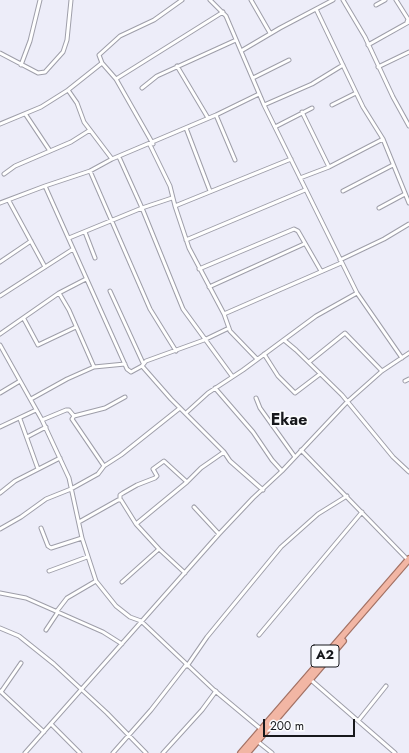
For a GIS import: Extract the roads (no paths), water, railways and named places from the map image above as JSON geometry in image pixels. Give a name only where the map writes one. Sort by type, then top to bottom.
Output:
[{"type":"highway","name":"A2","points":[[240,753],[310,680],[409,562]]},
{"type":"highway","name":"A2","points":[[247,753],[257,741],[263,730],[409,562]]},
{"type":"street","points":[[21,65],[30,41],[40,0]]},
{"type":"street","points":[[1,54],[40,74],[45,72],[54,64],[63,52],[67,40],[71,0]]},
{"type":"street","points":[[182,0],[154,20],[120,36],[98,55],[102,63],[116,78],[151,144],[170,186],[172,198],[186,240],[199,269],[224,314],[232,335],[257,359]]},
{"type":"street","points":[[210,0],[223,12],[264,105],[357,293],[402,358]]},
{"type":"street","points":[[251,0],[270,33]]},
{"type":"street","points":[[241,51],[270,33],[333,0]]},
{"type":"street","points":[[344,0],[409,126]]},
{"type":"street","points":[[376,5],[385,0]]},
{"type":"street","points":[[368,45],[408,22],[408,19],[396,0]]},
{"type":"street","points":[[316,9],[356,93],[382,139],[409,203]]},
{"type":"street","points":[[116,78],[223,12]]},
{"type":"street","points":[[142,88],[157,76],[236,40]]},
{"type":"street","points":[[378,67],[409,53]]},
{"type":"street","points":[[252,78],[289,60]]},
{"type":"street","points":[[0,124],[26,115],[68,90],[102,63]]},
{"type":"street","points":[[264,105],[312,84],[343,65]]},
{"type":"street","points":[[177,66],[208,118]]},
{"type":"street","points":[[68,90],[77,103],[84,122],[112,159]]},
{"type":"street","points":[[332,105],[356,93]]},
{"type":"street","points":[[0,203],[90,171],[112,159],[151,144],[259,94]]},
{"type":"street","points":[[275,127],[312,108]]},
{"type":"street","points":[[302,112],[329,167]]},
{"type":"street","points":[[26,115],[50,151]]},
{"type":"street","points":[[216,115],[234,160]]},
{"type":"street","points":[[186,128],[210,191]]},
{"type":"street","points":[[4,174],[15,166],[50,151],[90,130]]},
{"type":"street","points":[[300,178],[329,167],[382,139]]},
{"type":"street","points":[[119,157],[142,208],[183,309],[204,340],[232,376]]},
{"type":"street","points":[[175,206],[291,159]]},
{"type":"street","points":[[343,191],[394,165]]},
{"type":"street","points":[[90,171],[150,309],[176,351]]},
{"type":"street","points":[[45,186],[129,371],[229,328]]},
{"type":"street","points":[[186,240],[305,190]]},
{"type":"street","points":[[379,208],[405,194]]},
{"type":"street","points":[[69,238],[142,208],[172,198]]},
{"type":"street","points":[[9,201],[45,267]]},
{"type":"street","points":[[224,314],[341,262],[409,224]]},
{"type":"street","points":[[199,269],[294,229],[298,231],[304,244],[321,271]]},
{"type":"street","points":[[85,232],[95,258]]},
{"type":"street","points":[[0,262],[31,241]]},
{"type":"street","points":[[209,287],[304,244]]},
{"type":"street","points":[[0,296],[73,249]]},
{"type":"street","points":[[0,334],[24,319],[59,292],[86,279]]},
{"type":"street","points":[[110,291],[142,365],[180,408],[224,452],[230,461],[263,490]]},
{"type":"street","points":[[59,292],[69,310],[94,367]]},
{"type":"street","points":[[186,413],[215,388],[316,316],[357,293]]},
{"type":"street","points":[[24,319],[38,345],[76,327]]},
{"type":"street","points":[[309,362],[345,333],[382,371]]},
{"type":"street","points":[[284,340],[309,362],[347,402],[393,457],[409,472]]},
{"type":"street","points":[[0,345],[46,427],[60,458],[72,489],[82,538],[96,581],[116,606],[130,617],[141,621],[216,692],[263,730]]},
{"type":"street","points":[[25,753],[219,534],[282,471],[347,402],[382,371],[409,353]]},
{"type":"street","points":[[264,354],[278,376],[295,393],[320,374]]},
{"type":"street","points":[[31,399],[67,379],[94,367],[125,364]]},
{"type":"street","points":[[405,381],[409,379]]},
{"type":"street","points":[[0,393],[20,381]]},
{"type":"street","points":[[215,388],[253,432],[272,460],[282,471]]},
{"type":"street","points":[[74,416],[106,408],[125,397]]},
{"type":"street","points":[[256,398],[260,408],[294,457]]},
{"type":"street","points":[[0,529],[21,517],[46,499],[72,489],[98,474],[104,466],[180,408]]},
{"type":"street","points":[[0,428],[36,410]]},
{"type":"street","points":[[42,420],[69,410],[74,416],[73,422],[104,466]]},
{"type":"street","points":[[20,419],[38,469]]},
{"type":"street","points":[[26,438],[46,427]]},
{"type":"street","points":[[301,450],[409,562]]},
{"type":"street","points":[[136,524],[187,482],[201,468],[224,452]]},
{"type":"street","points":[[0,493],[15,481],[60,458]]},
{"type":"street","points":[[79,522],[120,499],[120,495],[123,493],[137,485],[155,478],[157,476],[153,469],[164,461],[187,482]]},
{"type":"street","points":[[113,753],[151,710],[187,666],[207,637],[282,547],[318,514],[347,496]]},
{"type":"street","points":[[120,499],[136,524],[159,549],[185,573]]},
{"type":"street","points":[[194,507],[219,534]]},
{"type":"street","points":[[259,635],[362,512]]},
{"type":"street","points":[[42,528],[48,546],[51,548],[82,538]]},
{"type":"street","points":[[122,582],[159,549]]},
{"type":"street","points":[[49,571],[87,557]]},
{"type":"street","points":[[46,630],[67,598],[96,581]]},
{"type":"street","points":[[0,593],[26,598],[58,611],[102,632],[122,644]]},
{"type":"street","points":[[0,628],[19,636],[34,647],[107,713],[146,753]]},
{"type":"street","points":[[21,663],[0,691],[44,732]]},
{"type":"street","points":[[310,680],[395,753]]},
{"type":"street","points":[[358,721],[386,686]]},
{"type":"street","points":[[163,753],[202,710],[216,692]]},
{"type":"street","points":[[51,724],[80,753]]},
{"type":"street","points":[[257,741],[272,753]]},
{"type":"district","name":"Ekae","points":[[289,421]]}]
